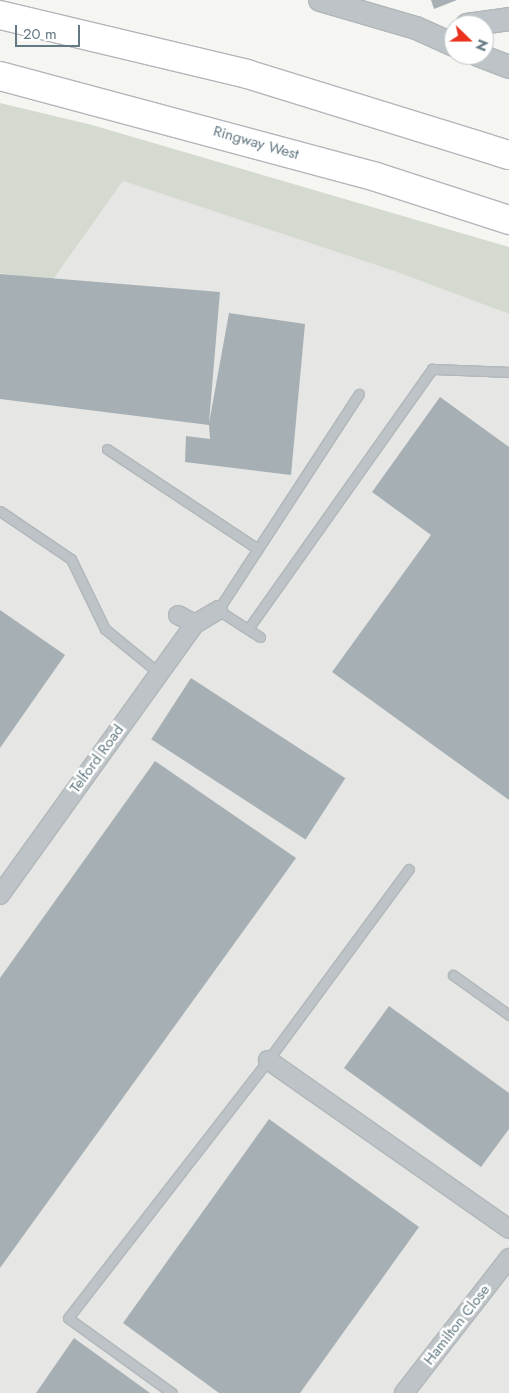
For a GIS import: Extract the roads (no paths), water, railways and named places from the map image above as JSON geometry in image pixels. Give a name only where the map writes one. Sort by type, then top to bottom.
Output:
[{"type":"main road","points":[[0,14],[247,74],[509,155]]},
{"type":"main road","name":"Ringway West","points":[[0,76],[358,172],[509,220]]},
{"type":"street","points":[[320,0],[416,28],[444,41]]},
{"type":"street","points":[[494,21],[509,19]]},
{"type":"street","points":[[416,28],[444,27]]},
{"type":"street","points":[[494,61],[509,66]]},
{"type":"street","name":"Telford Road","points":[[0,895],[195,624],[218,610]]},
{"type":"street","points":[[178,615],[195,624]]},
{"type":"street","points":[[268,1060],[509,1229]]},
{"type":"street","name":"Hamilton Close","points":[[404,1393],[509,1258]]},
{"type":"lane","points":[[248,629],[432,369],[509,372]]},
{"type":"lane","points":[[260,637],[218,610],[359,394]]},
{"type":"lane","points":[[107,449],[258,549]]},
{"type":"lane","points":[[0,511],[71,559],[105,629],[160,673]]},
{"type":"lane","points":[[172,1393],[68,1318],[268,1060],[409,869]]},
{"type":"lane","points":[[453,975],[509,1015]]}]
